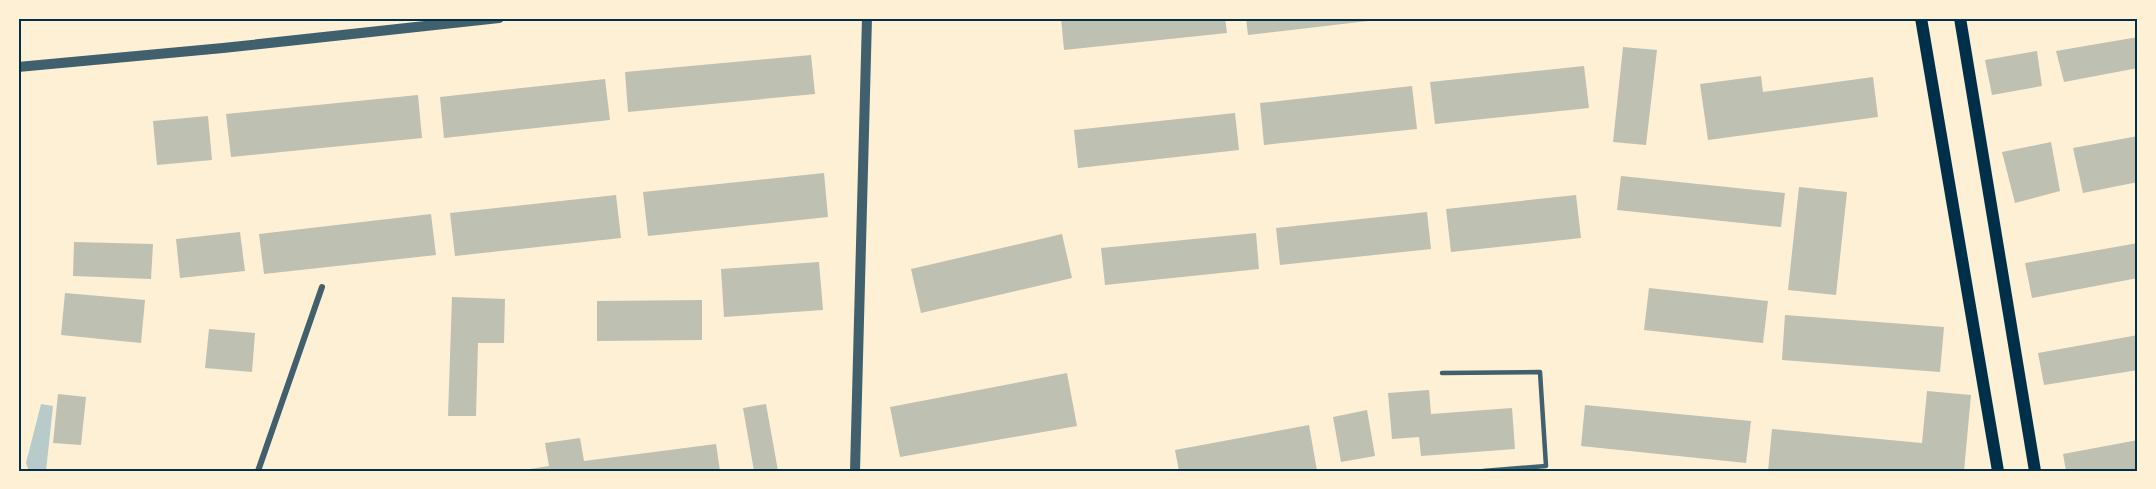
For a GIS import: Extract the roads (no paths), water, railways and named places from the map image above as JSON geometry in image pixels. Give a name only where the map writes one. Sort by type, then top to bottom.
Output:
[{"type":"main road","points":[[1922,18],[1998,471]]},
{"type":"main road","points":[[1960,18],[2035,471]]},
{"type":"street","points":[[18,67],[223,48],[499,18]]},
{"type":"street","points":[[855,471],[867,18]]},
{"type":"street","points":[[258,471],[322,286]]},
{"type":"lane","points":[[1442,374],[1540,372],[1545,466],[1483,469],[1483,471]]}]
